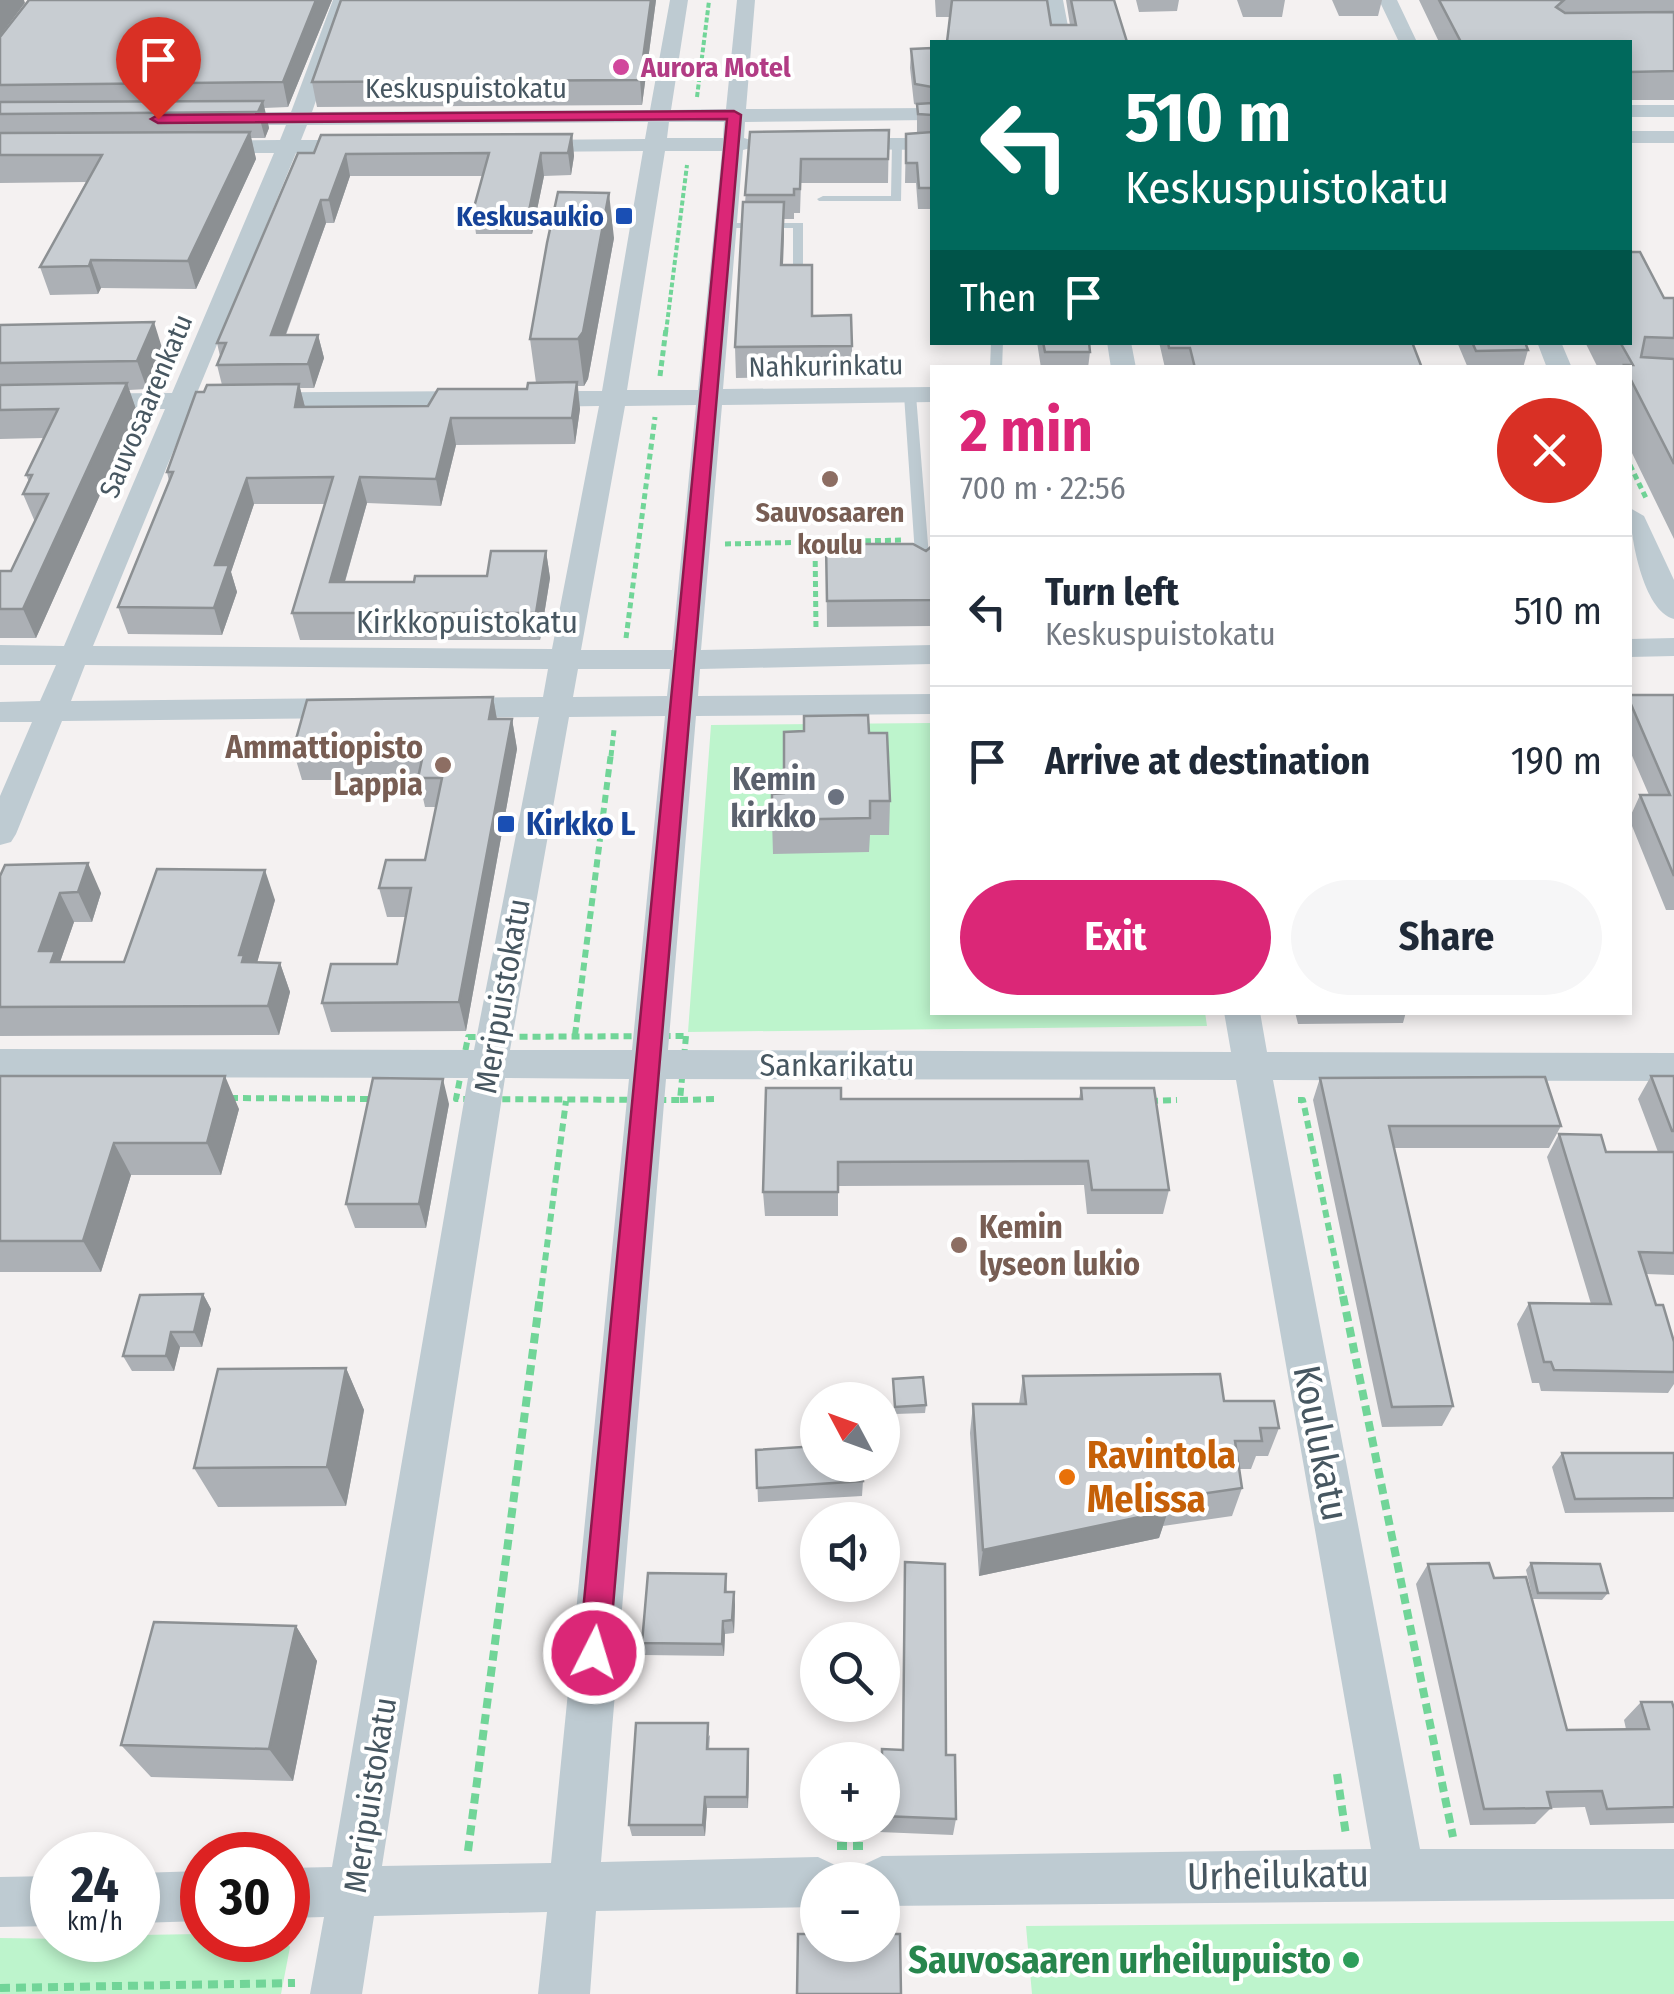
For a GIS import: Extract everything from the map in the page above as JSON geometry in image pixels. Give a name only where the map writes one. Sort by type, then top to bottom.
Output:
[{"type":"street","name":"Sauvosaarenkatu","points":[[0,834],[299,119],[342,0]]},
{"type":"street","name":"Meripuistokatu","points":[[336,1994],[552,706],[667,139],[679,0]]},
{"type":"street","points":[[564,1994],[686,660],[693,544],[746,0]]},
{"type":"street","points":[[1054,0],[1062,40]]},
{"type":"street","points":[[1388,0],[1407,40]]},
{"type":"street","points":[[1632,111],[1674,111]]},
{"type":"street","name":"Keskuspuistokatu","points":[[498,146],[667,139],[930,114]]},
{"type":"street","name":"Keskuspuistokatu","points":[[198,119],[299,119],[667,139]]},
{"type":"street","name":"Keskuspuistokatu","points":[[733,130],[768,144]]},
{"type":"street","points":[[1632,137],[1674,137]]},
{"type":"street","points":[[825,144],[930,144]]},
{"type":"street","name":"Keskuspuistokatu","points":[[190,147],[384,146]]},
{"type":"street","name":"Nahkurinkatu","points":[[0,402],[921,395]]},
{"type":"street","points":[[1632,520],[1674,610]]},
{"type":"street","points":[[1632,648],[1674,647]]},
{"type":"street","name":"Kirkkopuistokatu","points":[[0,655],[686,660],[930,655]]},
{"type":"street","points":[[410,708],[930,704]]},
{"type":"street","points":[[0,712],[371,708]]},
{"type":"street","name":"Koulukatu","points":[[1243,1015],[1400,1873]]},
{"type":"street","name":"Sankarikatu","points":[[0,1063],[648,1064],[1254,1083],[1674,1066]]},
{"type":"street","name":"Urheilukatu","points":[[900,1863],[1674,1874]]},
{"type":"street","points":[[310,1892],[573,1888],[800,1866]]},
{"type":"street","points":[[0,1902],[30,1901]]},
{"type":"lane","points":[[823,199],[897,198],[897,144]]},
{"type":"lane","points":[[724,226],[799,225],[799,280]]},
{"type":"lane","points":[[921,395],[922,570]]},
{"type":"path","points":[[695,108],[709,1]]},
{"type":"path","points":[[660,382],[667,139]]},
{"type":"path","points":[[626,644],[655,416]]},
{"type":"path","points":[[693,544],[922,539]]},
{"type":"path","points":[[815,542],[815,631],[832,631]]},
{"type":"path","points":[[575,1036],[615,722]]},
{"type":"path","points":[[1254,1083],[1303,1100],[1453,1838]]},
{"type":"path","points":[[215,1098],[382,1099]]},
{"type":"path","points":[[438,1099],[456,1099],[452,1119]]},
{"type":"path","points":[[680,1100],[727,1099]]},
{"type":"path","points":[[1147,1101],[1185,1100]]},
{"type":"path","points":[[468,1852],[566,1101]]},
{"type":"path","points":[[1328,1841],[1347,1840],[1336,1764]]},
{"type":"path","points":[[0,1988],[248,1989],[295,1983]]},
{"type":"green space","points":[[930,723],[930,1015],[1205,1015],[1207,1026],[688,1032],[711,725]]},
{"type":"green space","name":"Sauvosaaren urheilupuisto","points":[[1674,1921],[1674,1994],[1032,1994],[1026,1926]]},
{"type":"green space","points":[[180,1934],[180,1962],[287,1962],[281,1994],[0,1994],[0,1938],[30,1938],[30,1962],[160,1962],[160,1935]]},
{"type":"building","points":[[29,0],[316,0],[283,82],[0,85],[0,37]]},
{"type":"building","points":[[341,0],[651,0],[640,80],[312,82]]},
{"type":"building","points":[[952,0],[1047,0],[1051,25],[1076,25],[1071,0],[1114,0],[1126,40],[947,40]]},
{"type":"building","points":[[1439,0],[1564,0],[1556,7],[1565,13],[1674,12],[1674,71],[1632,72],[1632,40],[1460,40]]},
{"type":"building","points":[[930,48],[930,87],[915,84],[911,49]]},
{"type":"building","points":[[263,101],[258,112],[0,114],[0,102]]},
{"type":"building","points":[[930,103],[930,115],[918,114],[917,104]]},
{"type":"building","points":[[889,130],[888,159],[801,159],[800,189],[794,189],[794,195],[745,195],[750,132]]},
{"type":"building","points":[[250,132],[188,261],[91,260],[89,266],[40,267],[102,155],[0,155],[0,133]]},
{"type":"building","points":[[930,132],[930,188],[919,188],[917,163],[906,163],[906,134]]},
{"type":"building","points":[[572,134],[568,153],[541,153],[529,211],[473,211],[489,153],[346,154],[329,200],[321,200],[271,335],[318,335],[308,364],[217,365],[226,343],[217,343],[298,153],[314,153],[321,135]]},
{"type":"building","points":[[558,192],[609,193],[583,332],[578,339],[530,339],[547,243]]},
{"type":"building","points":[[743,202],[784,202],[781,265],[812,265],[812,316],[851,315],[852,346],[735,347]]},
{"type":"building","points":[[1632,252],[1640,252],[1664,298],[1674,298],[1674,338],[1645,337],[1641,357],[1674,359],[1674,464],[1632,382],[1633,365],[1622,345],[1632,345]]},
{"type":"building","points":[[154,322],[137,361],[0,363],[0,325]]},
{"type":"building","points":[[1044,345],[1089,345],[1090,352],[1045,352]]},
{"type":"building","points":[[1168,345],[1413,345],[1421,365],[1194,365],[1190,348]]},
{"type":"building","points":[[1473,345],[1526,345],[1528,350],[1476,351]]},
{"type":"building","points":[[577,382],[572,418],[451,418],[436,479],[360,477],[330,582],[414,582],[415,576],[487,576],[491,551],[546,551],[536,613],[292,613],[333,477],[247,478],[215,565],[229,565],[214,608],[118,607],[173,472],[167,472],[196,392],[204,392],[207,385],[299,384],[295,407],[428,406],[438,389],[527,389],[528,383]]},
{"type":"building","points":[[127,383],[23,609],[0,609],[0,571],[11,571],[48,494],[23,494],[32,475],[26,475],[58,409],[0,410],[0,385]]},
{"type":"building","points":[[826,544],[913,544],[926,551],[930,548],[930,600],[827,601]]},
{"type":"building","points":[[1632,695],[1674,695],[1674,876],[1640,795],[1670,795],[1632,707]]},
{"type":"building","points":[[493,697],[489,719],[512,719],[459,1002],[322,1003],[331,964],[397,964],[411,888],[379,888],[386,860],[425,860],[442,778],[418,778],[424,750],[293,750],[307,700]]},
{"type":"building","points":[[868,715],[869,733],[887,733],[890,801],[870,801],[870,818],[772,820],[772,794],[784,793],[784,732],[804,731],[804,716]]},
{"type":"building","points":[[88,863],[78,892],[60,893],[39,951],[55,951],[51,962],[124,962],[157,869],[265,870],[239,955],[244,955],[242,962],[280,963],[268,1006],[0,1007],[0,876],[5,865]]},
{"type":"building","points":[[0,1076],[225,1076],[207,1143],[114,1143],[83,1241],[0,1241]]},
{"type":"building","points":[[1651,1076],[1674,1076],[1674,1131],[1672,1131]]},
{"type":"building","points":[[1545,1077],[1561,1126],[1389,1126],[1453,1406],[1392,1407],[1320,1078]]},
{"type":"building","points":[[373,1078],[443,1079],[419,1204],[346,1204]]},
{"type":"building","points":[[766,1088],[841,1088],[841,1099],[1082,1099],[1081,1088],[1154,1088],[1169,1190],[1092,1190],[1088,1161],[838,1162],[838,1192],[763,1192]]},
{"type":"building","points":[[1559,1134],[1601,1135],[1606,1152],[1674,1152],[1674,1253],[1639,1252],[1656,1305],[1663,1305],[1674,1342],[1674,1372],[1554,1370],[1551,1362],[1544,1362],[1529,1303],[1611,1304]]},
{"type":"building","points":[[203,1294],[194,1332],[171,1332],[166,1356],[123,1356],[140,1295]]},
{"type":"building","points":[[346,1368],[327,1467],[194,1468],[218,1369]]},
{"type":"building","points":[[1220,1374],[1224,1401],[1274,1401],[1279,1428],[1260,1428],[1262,1441],[1235,1441],[1242,1488],[1166,1499],[1168,1511],[983,1550],[973,1404],[1026,1404],[1023,1376]]},
{"type":"building","points":[[923,1377],[926,1405],[900,1407],[900,1382],[893,1379]]},
{"type":"building","points":[[800,1447],[800,1482],[848,1482],[757,1488],[756,1450]]},
{"type":"building","points":[[1562,1453],[1674,1453],[1674,1498],[1575,1499]]},
{"type":"building","points":[[905,1562],[945,1564],[946,1755],[955,1755],[956,1819],[900,1817],[900,1750],[903,1750]]},
{"type":"building","points":[[1489,1563],[1494,1578],[1526,1577],[1567,1730],[1649,1729],[1641,1702],[1672,1702],[1674,1807],[1607,1809],[1602,1791],[1547,1792],[1551,1808],[1484,1809],[1428,1564]]},
{"type":"building","points":[[1531,1563],[1600,1564],[1608,1593],[1538,1593]]},
{"type":"building","points":[[648,1573],[726,1574],[725,1592],[734,1592],[732,1620],[723,1621],[722,1644],[642,1643]]},
{"type":"building","points":[[154,1622],[296,1626],[269,1749],[121,1745]]},
{"type":"building","points":[[636,1723],[708,1723],[707,1749],[748,1749],[747,1797],[705,1797],[703,1825],[629,1825]]},
{"type":"building","points":[[798,1934],[800,1962],[900,1962],[900,1934],[901,1994],[797,1994]]},
{"type":"place","name":"Aurora Motel","points":[[621,67]]},
{"type":"place","name":"Keskusaukio","points":[[624,216]]},
{"type":"place","name":"Sauvosaaren koulu","points":[[830,479]]},
{"type":"place","name":"Ammattiopisto Lappia","points":[[443,765]]},
{"type":"place","name":"Kemin kirkko","points":[[836,797]]},
{"type":"place","name":"Kirkko L","points":[[506,824]]},
{"type":"place","name":"Kemin lyseon lukio","points":[[959,1245]]},
{"type":"place","name":"Ravintola Melissa","points":[[1067,1477]]},
{"type":"place","name":"Sauvosaaren urheilupuisto","points":[[1351,1960]]},
{"type":"route","points":[[158,119],[734,115],[594,1653]]}]
